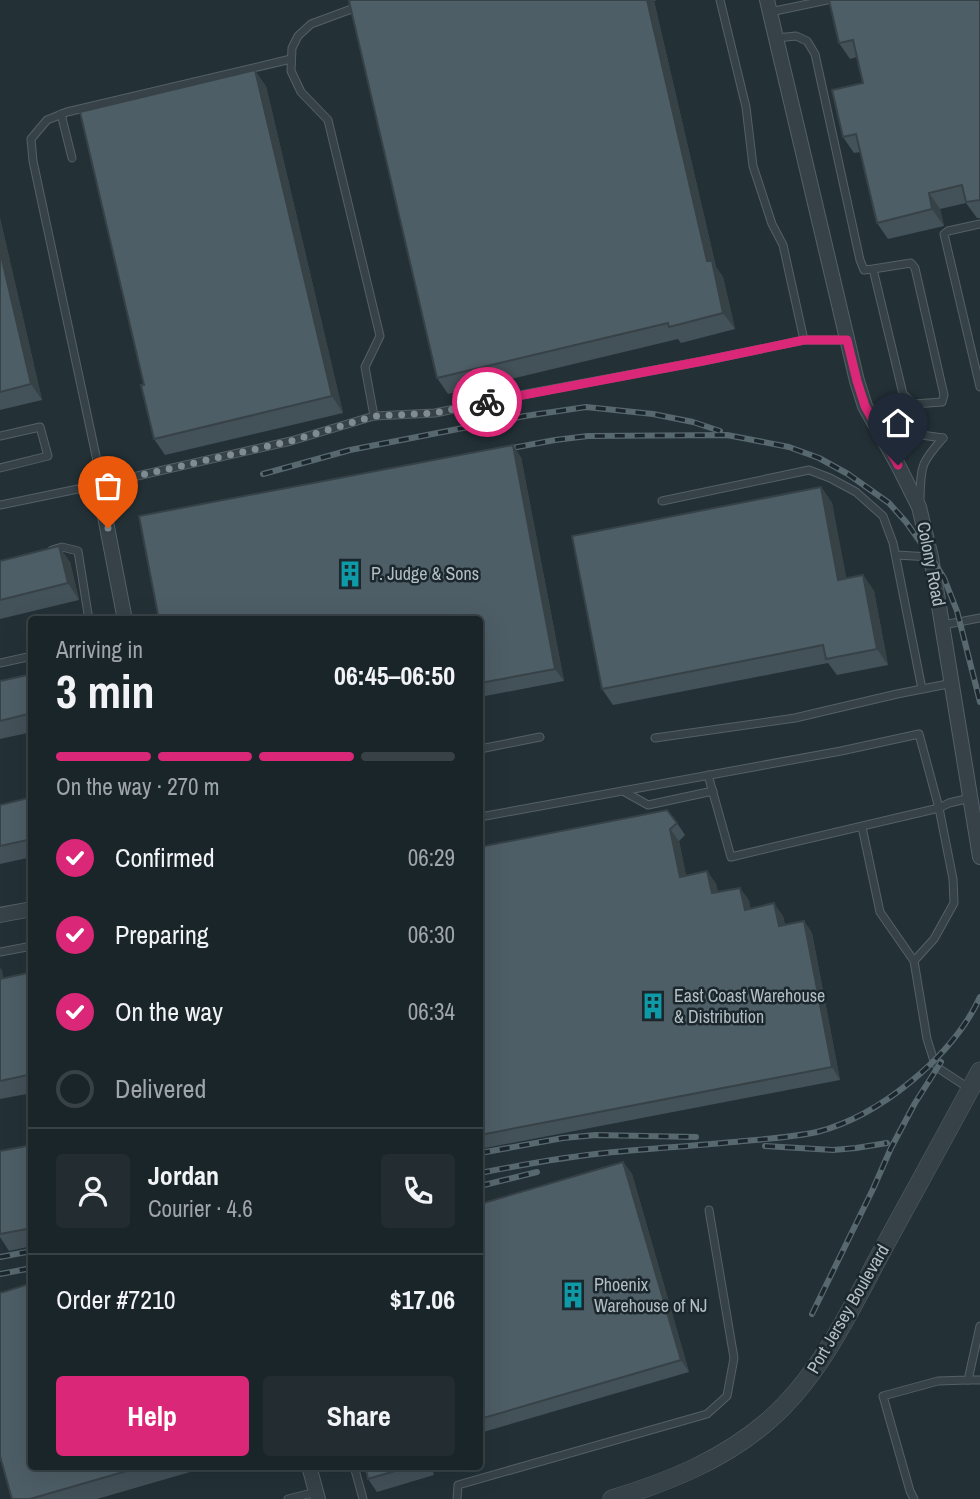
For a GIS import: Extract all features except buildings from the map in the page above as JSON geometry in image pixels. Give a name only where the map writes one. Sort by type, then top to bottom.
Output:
[{"type":"street","name":"Colony Road","points":[[768,6],[857,381],[865,406],[919,507],[943,625],[980,858]]},
{"type":"street","points":[[102,484],[103,506],[124,616]]},
{"type":"street","points":[[0,915],[28,914]]},
{"type":"street","name":"Port Jersey Boulevard","points":[[613,1499],[660,1483],[717,1457],[754,1433],[793,1396],[827,1352],[980,1071]]},
{"type":"street","points":[[310,1470],[317,1495]]},
{"type":"lane","points":[[720,0],[746,107],[753,166],[772,224],[783,245],[804,340]]},
{"type":"lane","points":[[768,6],[827,0]]},
{"type":"lane","points":[[364,5],[311,24],[298,36],[290,59],[291,71],[301,92],[328,120],[380,336],[365,367],[373,416]]},
{"type":"lane","points":[[776,38],[796,36],[807,41],[815,54],[864,270],[911,263],[915,268],[944,395],[942,401],[914,404],[903,394],[873,269]]},
{"type":"lane","points":[[102,484],[33,161],[31,139],[47,120],[67,111],[290,59]]},
{"type":"lane","points":[[61,114],[72,158]]},
{"type":"lane","points":[[980,224],[944,233],[980,387]]},
{"type":"lane","points":[[0,505],[291,441],[373,416],[435,413],[804,340],[847,340]]},
{"type":"lane","points":[[0,436],[40,427],[48,456],[0,468]]},
{"type":"lane","points":[[877,429],[943,438],[926,457],[921,468],[919,507]]},
{"type":"lane","points":[[662,500],[809,470],[856,492],[883,516],[893,543],[922,689]]},
{"type":"lane","points":[[50,550],[62,547],[78,551],[87,616]]},
{"type":"lane","points":[[895,555],[931,557]]},
{"type":"lane","points":[[943,625],[980,618]]},
{"type":"lane","points":[[0,663],[28,657]]},
{"type":"lane","points":[[655,738],[795,718],[953,683]]},
{"type":"lane","points":[[483,816],[841,751],[919,734],[939,808],[953,879],[954,903],[934,939],[914,961]]},
{"type":"lane","points":[[483,748],[540,737]]},
{"type":"lane","points":[[708,775],[731,857],[862,827],[971,798]]},
{"type":"lane","points":[[622,791],[648,805],[713,791]]},
{"type":"lane","points":[[862,827],[880,912],[914,961],[927,1039],[934,1061],[938,1068],[970,1089]]},
{"type":"lane","points":[[0,952],[28,947]]},
{"type":"lane","points":[[455,1499],[458,1485],[707,1415],[727,1396],[734,1358],[709,1210]]},
{"type":"lane","points":[[968,1380],[980,1326]]},
{"type":"lane","points":[[914,1499],[883,1396],[938,1381],[980,1380]]},
{"type":"lane","points":[[355,1470],[363,1499]]},
{"type":"lane","points":[[288,1499],[317,1495]]},
{"type":"railway","points":[[263,474],[350,450],[586,407],[653,414],[720,431]]},
{"type":"railway","points":[[496,451],[588,436],[727,435],[789,447],[819,458],[848,474],[889,503],[931,557],[944,578],[957,611],[980,702]]},
{"type":"railway","points":[[483,1172],[589,1155],[789,1137],[841,1124],[889,1098],[912,1081],[952,1041],[980,997]]},
{"type":"railway","points":[[812,1314],[891,1148],[941,1062]]},
{"type":"railway","points":[[483,1152],[596,1135],[696,1137]]},
{"type":"railway","points":[[765,1146],[833,1150],[887,1143]]},
{"type":"railway","points":[[483,1185],[537,1172]]},
{"type":"railway","points":[[0,1257],[28,1252]]},
{"type":"railway","points":[[0,1274],[28,1269]]},
{"type":"way so far","points":[[108,528],[102,484],[291,441],[374,416],[435,413],[487,402]]},
{"type":"place","name":"P. Judge & Sons","points":[[350,574]]},
{"type":"place","name":"East Coast Warehouse & Distribution","points":[[653,1006]]},
{"type":"place","name":"Phoenix Warehouse of NJ","points":[[573,1295]]},
{"type":"route","points":[[487,402],[804,340],[847,340],[865,406],[898,465]]}]
